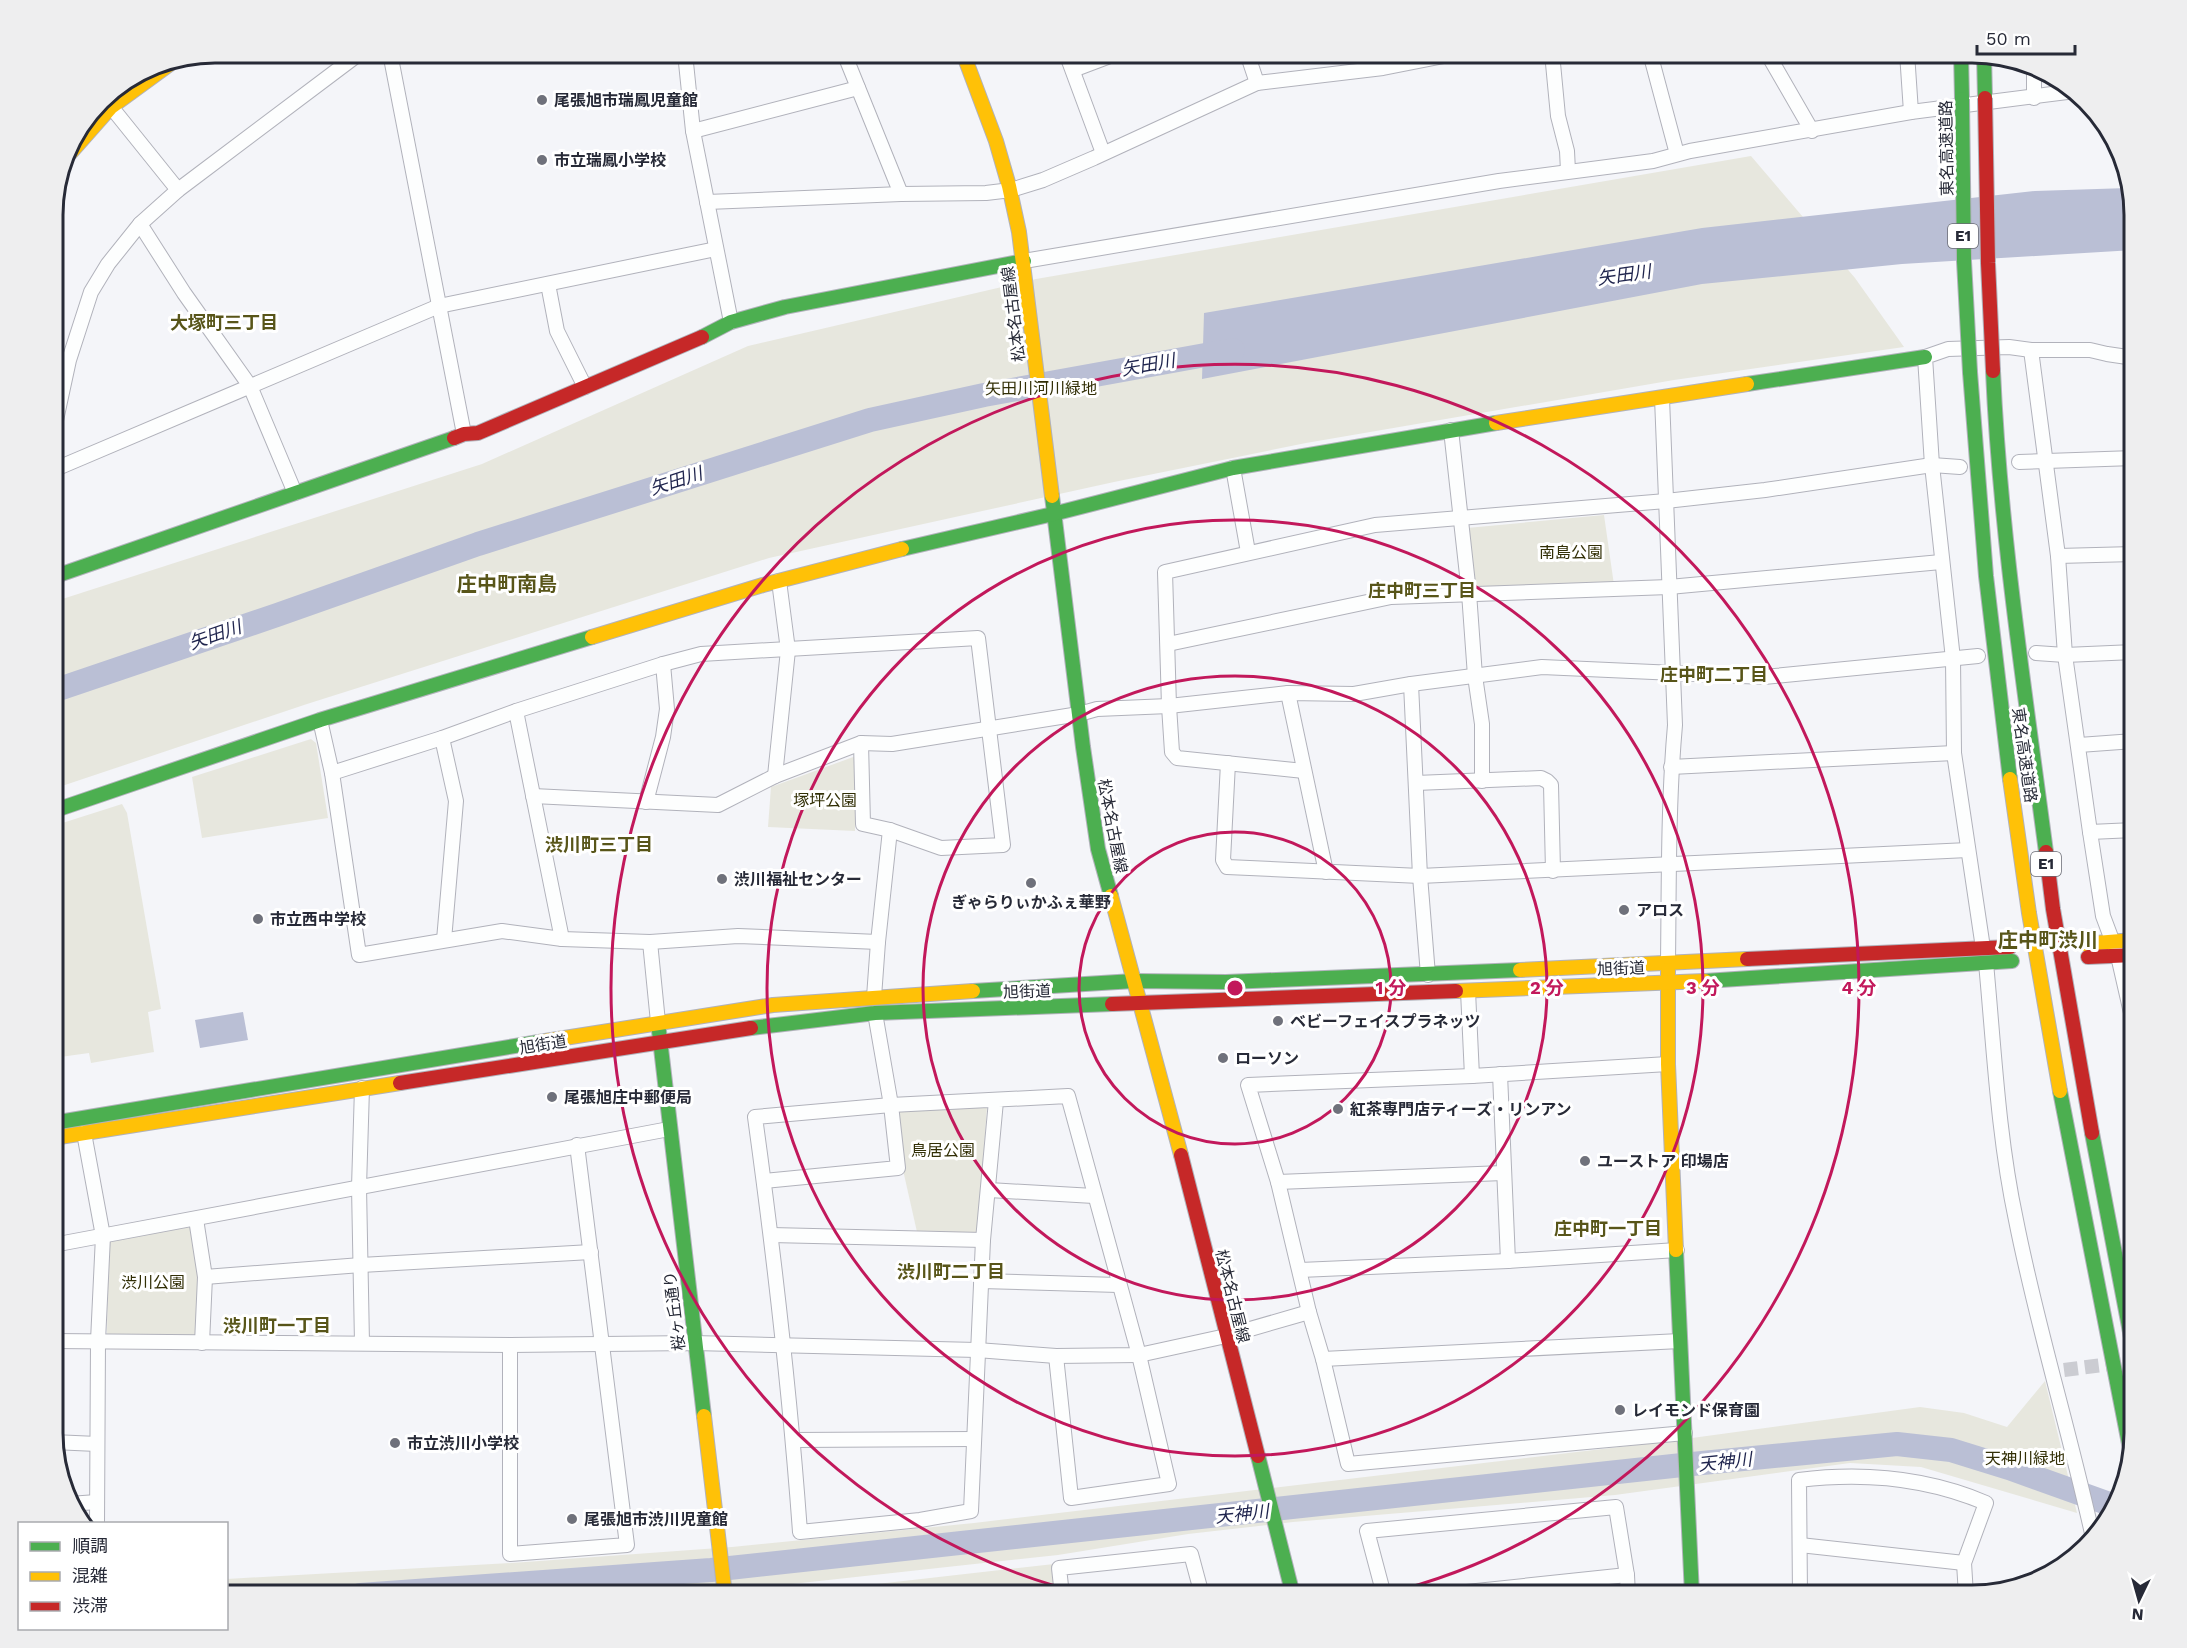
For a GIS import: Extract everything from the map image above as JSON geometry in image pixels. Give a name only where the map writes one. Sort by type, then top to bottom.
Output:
[{"type":"main road","name":"松本名古屋線","points":[[967,63],[998,145],[1011,190],[1024,261],[1053,514],[1098,849],[1142,1004],[1290,1585]]},
{"type":"main road","name":"東名高速道路","points":[[1961,63],[1964,261],[1970,372],[1987,587],[2030,913],[2059,1080],[2124,1418]]},
{"type":"main road","name":"東名高速道路","points":[[1984,64],[1988,263],[1995,418],[2011,587],[2053,909],[2081,1077],[2124,1301]]},
{"type":"main road","points":[[63,574],[464,434],[478,433],[731,322],[785,307],[1024,261]]},
{"type":"main road","points":[[63,808],[320,720],[779,581],[863,558],[1053,514],[1233,468],[1451,430],[1925,357]]},
{"type":"main road","points":[[2124,941],[2085,950],[2124,956]]},
{"type":"main road","name":"旭街道","points":[[63,1121],[755,1007],[874,997],[1134,981],[1226,982],[1428,975],[2010,947]]},
{"type":"main road","name":"旭街道","points":[[63,1136],[773,1024],[875,1013],[1668,983],[2012,961]]},
{"type":"main road","points":[[1668,962],[1668,1064],[1692,1585]]},
{"type":"main road","name":"桜ヶ丘通り","points":[[658,1022],[724,1585]]},
{"type":"street","points":[[63,388],[69,360],[91,292],[108,264],[140,224],[178,190],[345,63]]},
{"type":"street","points":[[392,63],[464,434]]},
{"type":"street","points":[[686,63],[693,130],[731,322]]},
{"type":"street","points":[[848,63],[901,194]]},
{"type":"street","points":[[1070,63],[1103,153]]},
{"type":"street","points":[[1073,70],[1090,63]]},
{"type":"street","points":[[1251,63],[1257,83]]},
{"type":"street","points":[[707,202],[986,193],[1011,190],[1043,180],[1257,83],[1383,68],[1406,63]]},
{"type":"street","points":[[1553,63],[1558,116],[1568,151],[1568,171]]},
{"type":"street","points":[[1653,63],[1677,154]]},
{"type":"street","points":[[1773,63],[1812,131]]},
{"type":"street","points":[[1908,63],[1911,112]]},
{"type":"street","points":[[2034,77],[2034,98]]},
{"type":"street","points":[[693,130],[858,88]]},
{"type":"street","points":[[1024,261],[1568,171],[1653,161],[1677,154],[1911,112],[2063,93]]},
{"type":"street","points":[[110,106],[178,190]]},
{"type":"street","points":[[140,224],[184,293],[250,386],[295,493]]},
{"type":"street","points":[[63,466],[439,306],[716,249]]},
{"type":"street","points":[[548,284],[557,331],[585,387]]},
{"type":"street","points":[[1983,948],[1954,753],[1953,659],[1932,465],[1925,357],[1948,349],[2009,347],[2031,350],[2090,350],[2124,357]]},
{"type":"street","points":[[2031,350],[2058,556],[2065,655],[2090,832],[2103,916],[2118,956],[2124,982]]},
{"type":"street","points":[[1662,398],[1675,725],[1671,767],[1668,962]]},
{"type":"street","points":[[1451,430],[1462,518],[1474,676],[1482,724],[1482,780]]},
{"type":"street","points":[[2019,462],[2124,458]]},
{"type":"street","points":[[1304,771],[1177,758],[1172,752],[1165,572],[1375,525],[1666,501],[1765,490],[1932,465],[1960,467]]},
{"type":"street","points":[[1233,468],[1248,552]]},
{"type":"street","points":[[2058,556],[2124,554]]},
{"type":"street","points":[[1168,644],[1391,597],[1670,587],[1941,562]]},
{"type":"street","points":[[774,776],[788,650],[779,581]]},
{"type":"street","points":[[332,772],[442,738],[516,711],[701,654],[978,638],[1003,845],[941,848],[890,830],[863,824],[861,743]]},
{"type":"street","points":[[2036,653],[2065,655],[2124,652]]},
{"type":"street","points":[[533,796],[718,805],[774,776],[861,743],[892,744],[1079,714],[1097,709],[1169,706],[1288,693],[1354,694],[1411,684],[1542,668],[1764,677],[1978,656]]},
{"type":"street","points":[[646,802],[663,737],[667,709],[663,664]]},
{"type":"street","points":[[1411,684],[1420,876],[1428,975]]},
{"type":"street","points":[[1288,693],[1326,872]]},
{"type":"street","points":[[516,711],[562,939]]},
{"type":"street","points":[[320,720],[332,772],[359,956],[502,932],[562,939],[650,942],[738,936],[878,942]]},
{"type":"street","points":[[442,738],[456,801],[444,940]]},
{"type":"street","points":[[2079,745],[2124,742]]},
{"type":"street","points":[[1671,767],[1954,753]]},
{"type":"street","points":[[1228,763],[1223,860],[1227,867],[1420,876],[1669,866],[1968,850]]},
{"type":"street","points":[[1416,783],[1541,778],[1547,781],[1551,785],[1553,871]]},
{"type":"street","points":[[874,997],[890,830]]},
{"type":"street","points":[[2090,832],[2124,830]]},
{"type":"street","points":[[650,942],[658,1022]]},
{"type":"street","points":[[1986,963],[2006,1164],[2016,1220],[2058,1369],[2091,1527]]},
{"type":"street","points":[[1468,991],[1472,1076]]},
{"type":"street","points":[[764,1180],[898,1168],[891,1105],[875,1013]]},
{"type":"street","points":[[1668,1064],[1472,1076],[1248,1085],[1278,1182],[1348,1464],[1685,1438]]},
{"type":"street","points":[[1500,1074],[1508,1261]]},
{"type":"street","points":[[362,1088],[359,1187],[362,1343]]},
{"type":"street","points":[[996,1101],[983,1240],[971,1511],[920,1520],[800,1532],[793,1440],[771,1235],[755,1118],[891,1105],[1068,1096],[1139,1355],[1169,1484],[1071,1498],[1056,1356]]},
{"type":"street","points":[[63,1243],[669,1129]]},
{"type":"street","points":[[84,1132],[103,1236],[98,1341],[97,1522]]},
{"type":"street","points":[[510,1345],[510,1554],[627,1545],[578,1145]]},
{"type":"street","points":[[1278,1182],[1503,1173]]},
{"type":"street","points":[[988,1190],[1094,1196]]},
{"type":"street","points":[[196,1219],[205,1277],[202,1343]]},
{"type":"street","points":[[771,1235],[983,1240]]},
{"type":"street","points":[[1300,1270],[1508,1261],[1677,1250]]},
{"type":"street","points":[[205,1277],[361,1265],[591,1252]]},
{"type":"street","points":[[981,1281],[1118,1285]]},
{"type":"street","points":[[63,1341],[510,1345],[694,1343],[977,1350],[1056,1356],[1139,1355],[1226,1336],[1309,1312]]},
{"type":"street","points":[[1323,1359],[1680,1341]]},
{"type":"street","points":[[793,1440],[974,1439]]},
{"type":"street","points":[[63,1442],[97,1444]]},
{"type":"street","points":[[1800,1585],[1799,1480],[1850,1476],[1913,1480],[1986,1503],[1964,1563],[1965,1585]]},
{"type":"street","points":[[80,1503],[97,1502]]},
{"type":"street","points":[[1381,1585],[1367,1532],[1616,1507],[1627,1585]]},
{"type":"street","points":[[1800,1545],[1964,1563]]},
{"type":"street","points":[[1061,1585],[1059,1568],[1191,1554],[1199,1585]]},
{"type":"street","points":[[1537,1585],[1627,1575]]},
{"type":"green space","name":"矢田川河川緑地","points":[[1751,156],[1855,278],[1904,347],[1674,380],[1306,443],[1114,482],[769,558],[307,704],[63,786],[63,599],[482,464],[748,346],[1036,279]]},
{"type":"green space","name":"南島公園","points":[[1604,515],[1614,585],[1474,587],[1467,528]]},
{"type":"green space","points":[[311,739],[316,743],[328,818],[202,838],[192,777]]},
{"type":"green space","name":"塚坪公園","points":[[856,756],[855,831],[768,827],[771,787]]},
{"type":"green space","points":[[122,804],[127,813],[161,1009],[148,1012],[154,1052],[91,1063],[89,1053],[63,1057],[63,823]]},
{"type":"green space","name":"鳥居公園","points":[[987,1107],[978,1236],[917,1232],[903,1170],[896,1109]]},
{"type":"green space","name":"渋川公園","points":[[191,1227],[198,1277],[195,1337],[107,1337],[108,1240]]},
{"type":"green space","name":"天神川緑地","points":[[2045,1381],[2077,1513],[1921,1467],[1850,1463],[1615,1495],[1293,1522],[1188,1534],[1058,1555],[783,1585],[228,1585],[228,1579],[512,1563],[732,1547],[974,1523],[1670,1441],[1920,1407],[1964,1413],[2007,1427]]},
{"type":"green space","points":[[1054,1564],[1056,1585],[868,1585]]},
{"type":"water","points":[[2121,188],[2124,205],[2124,251],[1902,264],[1702,284],[1202,379],[1204,313],[1702,228],[2035,191]]},
{"type":"water","points":[[243,1012],[248,1040],[200,1048],[195,1020]]},
{"type":"waterway","name":"矢田川","points":[[63,688],[478,544],[870,420],[984,395],[1233,350]]},
{"type":"waterway","name":"天神川","points":[[500,1585],[711,1570],[1682,1465],[1897,1444],[1951,1450],[2106,1503]]},
{"type":"tunnel","points":[[2064,1370],[2118,1363]]},
{"type":"traffic: fast","points":[[1961,63],[1962,99]]},
{"type":"traffic: fast","points":[[1984,64],[1985,98]]},
{"type":"traffic: fast","points":[[1962,99],[1964,261],[1970,372]]},
{"type":"traffic: fast","points":[[702,337],[731,322],[785,307],[1024,261]]},
{"type":"traffic: fast","points":[[1747,384],[1925,357]]},
{"type":"traffic: fast","points":[[1993,371],[2007,552],[2046,852]]},
{"type":"traffic: fast","points":[[1970,372],[1986,576],[2010,779]]},
{"type":"traffic: fast","points":[[902,549],[1053,514],[1233,468],[1496,423]]},
{"type":"traffic: fast","points":[[63,574],[454,438]]},
{"type":"traffic: fast","points":[[1052,496],[1098,849],[1111,896]]},
{"type":"traffic: fast","points":[[63,808],[320,720],[592,637]]},
{"type":"traffic: fast","points":[[1705,981],[2012,961]]},
{"type":"traffic: fast","points":[[973,991],[1134,981],[1226,982],[1520,970]]},
{"type":"traffic: fast","points":[[751,1028],[875,1013],[1112,1004]]},
{"type":"traffic: fast","points":[[659,1031],[704,1416]]},
{"type":"traffic: fast","points":[[63,1121],[539,1042]]},
{"type":"traffic: fast","points":[[2060,1091],[2124,1418]]},
{"type":"traffic: fast","points":[[2092,1133],[2124,1301]]},
{"type":"traffic: fast","points":[[1676,1250],[1692,1585]]},
{"type":"traffic: fast","points":[[1258,1456],[1290,1585]]},
{"type":"traffic: slow","points":[[967,63],[996,141],[1019,232],[1052,496]]},
{"type":"traffic: slow","points":[[87,134],[111,107],[151,77]]},
{"type":"traffic: slow","points":[[1496,423],[1747,384]]},
{"type":"traffic: slow","points":[[592,637],[763,585],[902,549]]},
{"type":"traffic: slow","points":[[2010,779],[2029,913],[2060,1091]]},
{"type":"traffic: slow","points":[[1111,896],[1181,1155]]},
{"type":"traffic: slow","points":[[2083,944],[2124,941]]},
{"type":"traffic: slow","points":[[1520,970],[1747,959]]},
{"type":"traffic: slow","points":[[1668,970],[1668,1064],[1676,1250]]},
{"type":"traffic: slow","points":[[1456,991],[1705,981]]},
{"type":"traffic: slow","points":[[539,1042],[773,1005],[973,991]]},
{"type":"traffic: slow","points":[[63,1136],[400,1083]]},
{"type":"traffic: slow","points":[[704,1416],[724,1585]]},
{"type":"traffic: jam","points":[[1985,98],[1988,263],[1993,371]]},
{"type":"traffic: jam","points":[[454,438],[464,434],[478,433],[702,337]]},
{"type":"traffic: jam","points":[[2046,852],[2053,909],[2092,1133]]},
{"type":"traffic: jam","points":[[1747,959],[2010,947]]},
{"type":"traffic: jam","points":[[2088,957],[2124,955]]},
{"type":"traffic: jam","points":[[1112,1004],[1456,991]]},
{"type":"traffic: jam","points":[[400,1083],[751,1028]]},
{"type":"traffic: jam","points":[[1181,1155],[1258,1456]]},
{"type":"place","name":"尾張旭市瑞鳳児童館","points":[[542,100]]},
{"type":"place","name":"市立瑞鳳小学校","points":[[542,160]]},
{"type":"place","name":"渋川福祉センター","points":[[722,879]]},
{"type":"place","name":"ぎゃらりぃかふぇ華野","points":[[1031,883]]},
{"type":"place","name":"アロス","points":[[1624,910]]},
{"type":"place","name":"市立西中学校","points":[[258,919]]},
{"type":"place","name":"ベビーフェイスプラネッツ","points":[[1278,1021]]},
{"type":"place","name":"ローソン","points":[[1223,1058]]},
{"type":"place","name":"尾張旭庄中郵便局","points":[[552,1097]]},
{"type":"place","name":"紅茶専門店ティーズ・リンアン","points":[[1338,1109]]},
{"type":"place","name":"ユーストア 印場店","points":[[1585,1161]]},
{"type":"place","name":"レイモンド保育園","points":[[1620,1410]]},
{"type":"place","name":"市立渋川小学校","points":[[395,1443]]},
{"type":"place","name":"尾張旭市渋川児童館","points":[[572,1519]]},
{"type":"district","name":"大塚町三丁目","points":[[224,323]]},
{"type":"district","name":"庄中町南島","points":[[507,584]]},
{"type":"district","name":"庄中町三丁目","points":[[1422,591]]},
{"type":"district","name":"庄中町二丁目","points":[[1714,675]]},
{"type":"district","name":"渋川町三丁目","points":[[599,845]]},
{"type":"district","name":"庄中町渋川","points":[[2048,940]]},
{"type":"district","name":"庄中町一丁目","points":[[1608,1229]]},
{"type":"district","name":"渋川町二丁目","points":[[951,1272]]},
{"type":"district","name":"渋川町一丁目","points":[[277,1326]]}]
